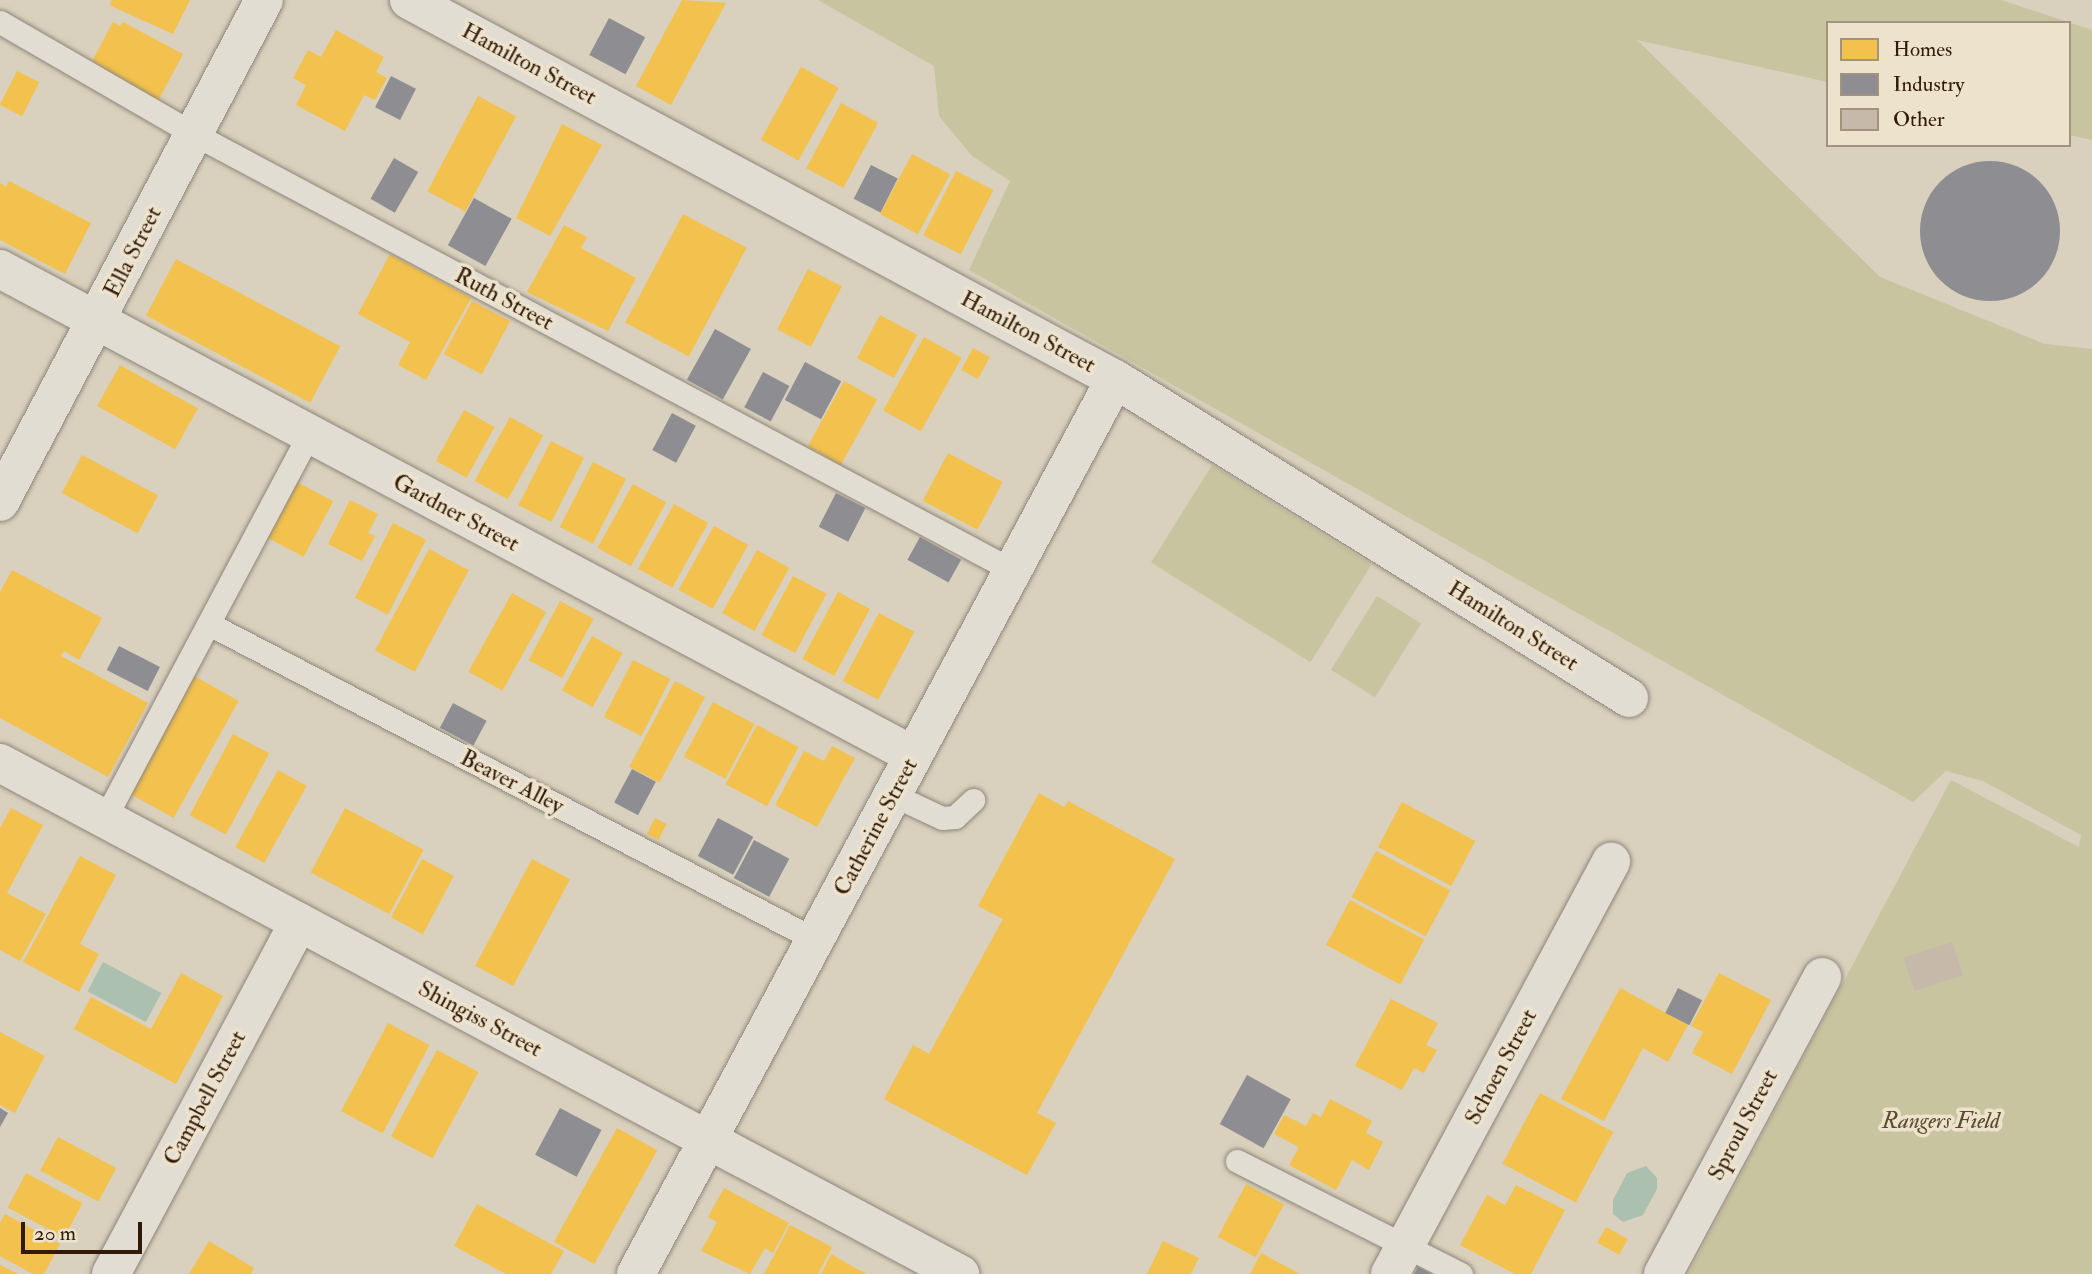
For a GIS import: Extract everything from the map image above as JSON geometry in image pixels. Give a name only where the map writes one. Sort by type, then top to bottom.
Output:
[{"type":"street","name":"Ella Street","points":[[0,502],[264,0]]},
{"type":"street","name":"Hamilton Street","points":[[408,0],[1115,379],[1629,698]]},
{"type":"street","name":"Gardner Street","points":[[0,269],[913,755]]},
{"type":"street","name":"Catherine Street","points":[[636,1274],[1115,379]]},
{"type":"street","name":"Shingiss Street","points":[[0,762],[960,1274]]},
{"type":"street","name":"Schoen Street","points":[[1398,1260],[1611,861]]},
{"type":"street","name":"Campbell Street","points":[[111,1274],[299,922]]},
{"type":"street","name":"Sproul Street","points":[[1663,1274],[1822,977]]},
{"type":"lane","name":"Ruth Street","points":[[0,22],[194,134],[1012,570]]},
{"type":"lane","points":[[106,817],[309,435]]},
{"type":"lane","name":"Beaver Alley","points":[[209,624],[816,940]]},
{"type":"lane","points":[[892,795],[942,818],[955,817],[973,800]]},
{"type":"lane","points":[[1237,1161],[1398,1260],[1461,1274]]},
{"type":"green space","name":"Rangers Field","points":[[818,0],[2001,0],[2065,21],[1826,21],[1826,82],[1637,40],[1880,277],[2045,344],[2092,349],[2092,1274],[1688,1274],[1951,780],[2079,847],[2081,835],[1983,781],[1946,771],[1913,802],[969,270],[1010,181],[972,156],[939,116],[934,66]]},
{"type":"green space","points":[[2071,23],[2092,30],[2092,140],[2071,135]]},
{"type":"green space","points":[[1212,465],[1371,565],[1310,662],[1151,563]]},
{"type":"green space","points":[[1377,596],[1421,624],[1375,697],[1331,670]]},
{"type":"shaded area","points":[[103,962],[161,993],[146,1022],[88,991]]},
{"type":"shaded area","points":[[1646,1166],[1657,1178],[1657,1189],[1643,1215],[1623,1222],[1613,1214],[1613,1200],[1627,1173]]},
{"type":"building: Homes","points":[[112,0],[190,0],[173,34],[109,5]]},
{"type":"building: Homes","points":[[682,0],[726,3],[671,105],[636,86]]},
{"type":"building: Homes","points":[[113,22],[120,26],[123,22],[183,54],[158,101],[98,69],[100,65],[92,61]]},
{"type":"building: Homes","points":[[336,30],[384,57],[376,72],[387,78],[375,100],[364,95],[345,131],[296,105],[306,85],[293,78],[308,50],[321,57]]},
{"type":"building: Homes","points":[[801,67],[839,88],[798,160],[761,140]]},
{"type":"building: Homes","points":[[17,71],[39,82],[22,116],[0,105]]},
{"type":"building: Homes","points":[[478,96],[516,116],[465,212],[427,191]]},
{"type":"building: Homes","points":[[841,103],[878,123],[843,188],[806,168]]},
{"type":"building: Homes","points":[[562,124],[602,145],[550,236],[516,218]]},
{"type":"building: Homes","points":[[912,154],[950,174],[918,234],[880,214]]},
{"type":"building: Homes","points":[[956,171],[993,190],[961,254],[923,235]]},
{"type":"building: Homes","points":[[9,181],[91,223],[65,274],[0,240],[0,183],[6,187]]},
{"type":"building: Homes","points":[[683,214],[747,248],[689,356],[625,323]]},
{"type":"building: Homes","points":[[564,225],[587,237],[581,248],[636,278],[608,331],[527,292]]},
{"type":"building: Homes","points":[[390,254],[471,298],[426,380],[398,365],[410,342],[358,314]]},
{"type":"building: Homes","points":[[176,259],[340,346],[310,403],[146,316]]},
{"type":"building: Homes","points":[[808,269],[842,286],[811,347],[777,330]]},
{"type":"building: Homes","points":[[472,301],[510,321],[482,374],[444,354]]},
{"type":"building: Homes","points":[[880,315],[917,335],[894,378],[857,358]]},
{"type":"building: Homes","points":[[924,337],[962,358],[921,431],[883,410]]},
{"type":"building: Homes","points":[[973,348],[990,357],[978,379],[961,370]]},
{"type":"building: Homes","points":[[120,365],[198,408],[175,449],[97,406]]},
{"type":"building: Homes","points":[[844,381],[877,399],[841,465],[808,447]]},
{"type":"building: Homes","points":[[464,410],[495,427],[466,478],[436,461]]},
{"type":"building: Homes","points":[[510,417],[543,435],[508,499],[475,481]]},
{"type":"building: Homes","points":[[551,441],[584,458],[551,522],[518,505]]},
{"type":"building: Homes","points":[[948,453],[1003,482],[977,530],[923,501]]},
{"type":"building: Homes","points":[[82,455],[158,495],[138,533],[62,493]]},
{"type":"building: Homes","points":[[593,462],[626,479],[593,544],[560,527]]},
{"type":"building: Homes","points":[[297,482],[333,501],[304,557],[267,538]]},
{"type":"building: Homes","points":[[633,484],[666,502],[631,566],[598,548]]},
{"type":"building: Homes","points":[[350,500],[378,514],[368,533],[375,536],[362,561],[328,544]]},
{"type":"building: Homes","points":[[674,504],[708,523],[672,588],[638,569]]},
{"type":"building: Homes","points":[[393,523],[426,540],[388,615],[355,598]]},
{"type":"building: Homes","points":[[714,526],[748,545],[713,609],[679,590]]},
{"type":"building: Homes","points":[[429,549],[469,570],[415,672],[375,651]]},
{"type":"building: Homes","points":[[757,550],[789,568],[754,631],[722,613]]},
{"type":"building: Homes","points":[[12,570],[102,618],[79,660],[64,651],[61,656],[148,703],[108,777],[0,718],[0,592]]},
{"type":"building: Homes","points":[[793,576],[827,594],[795,653],[762,635]]},
{"type":"building: Homes","points":[[838,592],[870,609],[834,676],[802,659]]},
{"type":"building: Homes","points":[[512,593],[546,612],[502,691],[468,672]]},
{"type":"building: Homes","points":[[560,601],[594,619],[562,678],[529,660]]},
{"type":"building: Homes","points":[[879,613],[914,632],[878,700],[843,681]]},
{"type":"building: Homes","points":[[592,636],[623,653],[593,707],[562,690]]},
{"type":"building: Homes","points":[[633,660],[670,679],[641,736],[604,717]]},
{"type":"building: Homes","points":[[194,676],[239,701],[174,818],[129,793]]},
{"type":"building: Homes","points":[[675,681],[705,697],[659,783],[629,767]]},
{"type":"building: Homes","points":[[713,702],[754,724],[725,779],[684,757]]},
{"type":"building: Homes","points":[[757,725],[798,747],[767,806],[726,784]]},
{"type":"building: Homes","points":[[233,734],[269,753],[226,834],[190,815]]},
{"type":"building: Homes","points":[[832,746],[855,758],[817,827],[775,805],[804,751],[824,761]]},
{"type":"building: Homes","points":[[278,770],[307,786],[264,863],[235,847]]},
{"type":"building: Homes","points":[[1039,793],[1064,807],[1068,801],[1175,859],[1037,1113],[1056,1123],[1027,1175],[884,1099],[913,1045],[929,1054],[1003,919],[978,906]]},
{"type":"building: Homes","points":[[1402,802],[1475,841],[1451,886],[1378,847]]},
{"type":"building: Homes","points":[[11,808],[43,825],[7,893],[46,914],[20,961],[0,950],[0,828]]},
{"type":"building: Homes","points":[[345,808],[424,850],[389,914],[311,872]]},
{"type":"building: Homes","points":[[655,818],[667,824],[658,840],[647,834]]},
{"type":"building: Homes","points":[[1376,851],[1450,890],[1426,936],[1352,897]]},
{"type":"building: Homes","points":[[80,856],[116,875],[80,944],[99,954],[79,992],[23,962]]},
{"type":"building: Homes","points":[[422,859],[454,876],[423,934],[391,917]]},
{"type":"building: Homes","points":[[532,859],[570,879],[513,986],[475,966]]},
{"type":"building: Homes","points":[[1350,900],[1424,939],[1400,984],[1326,945]]},
{"type":"building: Homes","points":[[181,973],[223,996],[176,1084],[74,1029],[91,997],[151,1029]]},
{"type":"building: Homes","points":[[1719,973],[1771,1000],[1732,1074],[1692,1053],[1703,1032],[1691,1026]]},
{"type":"building: Homes","points":[[1620,988],[1688,1025],[1668,1062],[1643,1048],[1604,1121],[1561,1099]]},
{"type":"building: Homes","points":[[1391,999],[1438,1023],[1426,1045],[1437,1050],[1424,1073],[1414,1068],[1402,1090],[1355,1066]]},
{"type":"building: Homes","points":[[388,1023],[429,1045],[383,1133],[341,1111]]},
{"type":"building: Homes","points":[[0,1032],[45,1056],[15,1113],[0,1105]]},
{"type":"building: Homes","points":[[437,1050],[478,1072],[432,1159],[391,1137]]},
{"type":"building: Homes","points":[[1540,1093],[1613,1132],[1576,1203],[1502,1164]]},
{"type":"building: Homes","points":[[1330,1099],[1372,1121],[1366,1133],[1383,1142],[1369,1170],[1352,1160],[1336,1190],[1289,1165],[1299,1147],[1274,1134],[1284,1115],[1306,1126],[1313,1113],[1321,1117]]},
{"type":"building: Homes","points":[[617,1128],[657,1150],[594,1264],[554,1242]]},
{"type":"building: Homes","points":[[58,1137],[116,1168],[98,1202],[40,1171]]},
{"type":"building: Homes","points":[[26,1173],[83,1203],[64,1237],[8,1207]]},
{"type":"building: Homes","points":[[1246,1184],[1284,1204],[1256,1257],[1218,1237]]},
{"type":"building: Homes","points":[[1516,1185],[1565,1210],[1531,1274],[1515,1274],[1460,1245],[1487,1195],[1505,1205]]},
{"type":"building: Homes","points":[[724,1188],[789,1223],[773,1253],[765,1248],[750,1274],[701,1251],[717,1222],[708,1217]]},
{"type":"building: Homes","points":[[477,1204],[564,1251],[551,1274],[506,1274],[454,1246]]},
{"type":"building: Homes","points":[[5,1214],[60,1244],[44,1274],[33,1274],[0,1256],[0,1223]]},
{"type":"building: Homes","points":[[790,1225],[832,1247],[818,1274],[764,1274]]},
{"type":"building: Homes","points":[[1606,1227],[1628,1239],[1619,1255],[1597,1243]]},
{"type":"building: Homes","points":[[209,1241],[254,1268],[251,1274],[189,1274]]},
{"type":"building: Homes","points":[[1163,1241],[1199,1258],[1191,1274],[1147,1274]]},
{"type":"building: Homes","points":[[1261,1253],[1300,1274],[1250,1274]]},
{"type":"building: Homes","points":[[831,1254],[857,1269],[867,1274],[821,1274]]},
{"type":"building: Homes","points":[[0,1265],[18,1274],[0,1274]]},
{"type":"building: Industry","points":[[609,18],[645,37],[625,74],[589,55]]},
{"type":"building: Industry","points":[[391,76],[416,89],[400,120],[375,107]]},
{"type":"building: Industry","points":[[394,158],[418,172],[395,213],[370,199]]},
{"type":"building: Industry","points":[[1990,161],[2017,167],[2039,182],[2054,204],[2060,231],[2054,258],[2039,280],[2017,295],[1990,301],[1963,295],[1941,280],[1926,258],[1920,231],[1926,204],[1941,182],[1963,167]]},
{"type":"building: Industry","points":[[871,165],[898,179],[880,212],[854,199]]},
{"type":"building: Industry","points":[[474,198],[512,219],[485,266],[448,245]]},
{"type":"building: Industry","points":[[715,329],[751,349],[723,400],[687,380]]},
{"type":"building: Industry","points":[[805,362],[841,381],[821,419],[785,400]]},
{"type":"building: Industry","points":[[763,372],[789,386],[771,421],[744,407]]},
{"type":"building: Industry","points":[[672,413],[696,426],[676,463],[652,450]]},
{"type":"building: Industry","points":[[836,493],[865,508],[848,542],[819,527]]},
{"type":"building: Industry","points":[[920,537],[961,560],[949,583],[907,560]]},
{"type":"building: Industry","points":[[119,646],[160,667],[148,691],[107,670]]},
{"type":"building: Industry","points":[[453,703],[487,721],[473,746],[440,728]]},
{"type":"building: Industry","points":[[632,769],[656,782],[638,815],[614,803]]},
{"type":"building: Industry","points":[[718,818],[753,837],[733,875],[698,856]]},
{"type":"building: Industry","points":[[754,840],[789,859],[769,897],[734,878]]},
{"type":"building: Industry","points":[[1678,988],[1702,1000],[1689,1025],[1665,1013]]},
{"type":"building: Industry","points":[[1247,1075],[1291,1099],[1264,1148],[1220,1124]]},
{"type":"building: Industry","points":[[0,1108],[8,1113],[0,1127]]},
{"type":"building: Industry","points":[[560,1108],[601,1130],[577,1177],[535,1155]]},
{"type":"building: Industry","points":[[1418,1267],[1432,1274],[1414,1274]]},
{"type":"building: Other","points":[[1952,942],[1963,975],[1914,991],[1903,958]]}]
